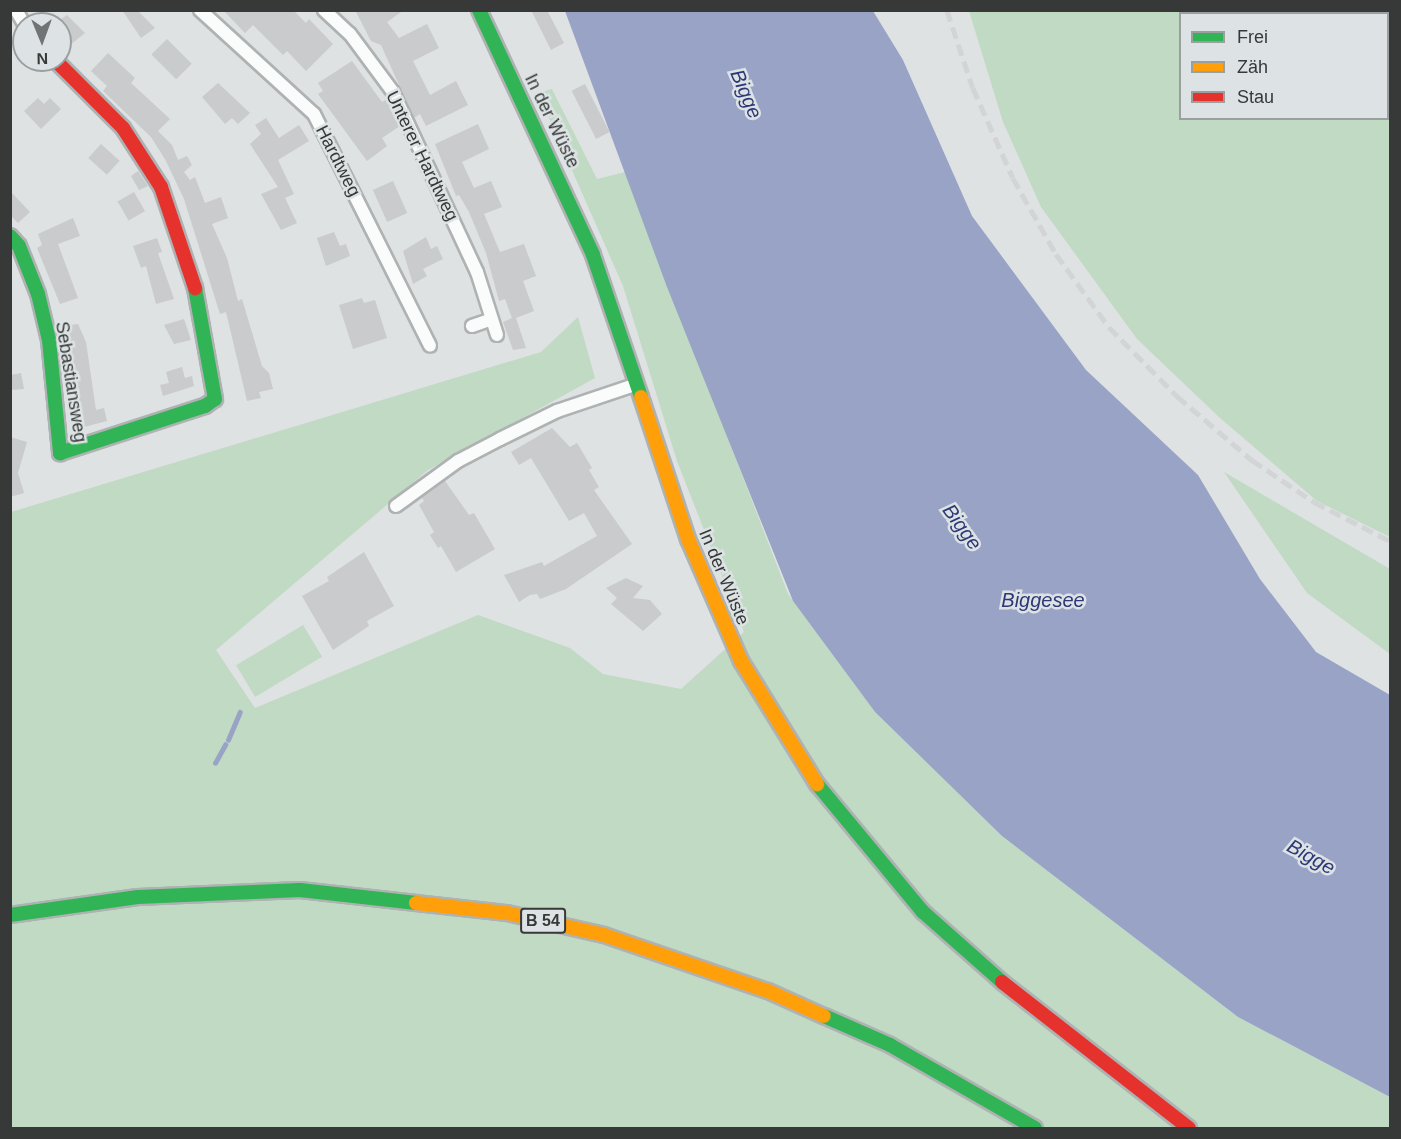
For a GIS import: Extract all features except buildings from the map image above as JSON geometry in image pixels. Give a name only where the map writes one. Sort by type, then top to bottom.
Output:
[{"type":"main road","name":"In der Wüste","points":[[479,10],[576,217],[637,384],[684,529],[711,594],[741,661],[808,772],[868,851],[923,912],[977,963],[1034,1011],[1189,1128]]},
{"type":"main road","name":"Sebastiansweg","points":[[10,236],[19,246],[38,294],[49,340],[60,453],[205,405],[215,399],[199,300],[161,187],[123,128],[67,72]]},
{"type":"main road","name":"B 54","points":[[10,915],[138,897],[300,890],[507,913],[604,935],[779,995],[890,1045],[1035,1128]]},
{"type":"street","name":"Hardtweg","points":[[200,10],[314,114],[430,346]]},
{"type":"street","name":"Unterer Hardtweg","points":[[324,10],[350,34],[393,92],[477,272],[497,335]]},
{"type":"street","points":[[472,326],[492,319]]},
{"type":"street","points":[[396,506],[458,461],[500,439],[557,411],[637,384]]},
{"type":"green space","points":[[969,11],[1390,11],[1390,537],[1317,501],[1220,418],[1137,339],[1041,207],[1003,122]]},
{"type":"green space","points":[[552,89],[597,179],[625,172],[788,594],[875,712],[1002,836],[1238,1017],[1390,1097],[1390,1128],[11,1128],[11,512],[541,352],[578,317],[595,378],[428,470],[216,650],[255,708],[478,615],[570,648],[603,674],[681,689],[744,632],[677,461],[623,286],[538,93]]},
{"type":"green space","points":[[1224,472],[1390,569],[1390,654],[1307,593]]},
{"type":"green space","points":[[303,625],[322,657],[255,697],[236,665]]},
{"type":"water","name":"Biggesee","points":[[565,11],[873,11],[903,60],[972,216],[1086,370],[1198,475],[1260,579],[1316,652],[1390,695],[1390,1097],[1238,1017],[1002,836],[875,712],[793,601],[667,287]]},
{"type":"waterway","points":[[228,740],[240,712]]},
{"type":"waterway","points":[[215,763],[225,745]]},
{"type":"railway","points":[[947,10],[973,88],[1013,178],[1056,254],[1109,327],[1177,396],[1252,460],[1314,502],[1390,541]]},
{"type":"traffic: fast","points":[[479,10],[593,255],[641,397]]},
{"type":"traffic: fast","points":[[10,236],[19,246],[38,294],[49,340],[60,453],[205,406],[215,399],[195,288]]},
{"type":"traffic: fast","points":[[817,784],[923,912],[1002,982]]},
{"type":"traffic: fast","points":[[10,915],[138,897],[300,890],[416,903]]},
{"type":"traffic: fast","points":[[824,1016],[890,1045],[1035,1128]]},
{"type":"traffic: slow","points":[[641,397],[688,539],[741,661],[817,784]]},
{"type":"traffic: slow","points":[[416,903],[507,913],[604,935],[768,991],[824,1016]]},
{"type":"traffic: jam","points":[[67,72],[123,128],[161,187],[195,288]]},
{"type":"traffic: jam","points":[[1002,982],[1189,1128]]},
{"type":"water label","name":"Bigge","points":[[746,94]]},
{"type":"water label","name":"Bigge","points":[[962,527]]},
{"type":"water label","name":"Bigge","points":[[1311,857]]}]
